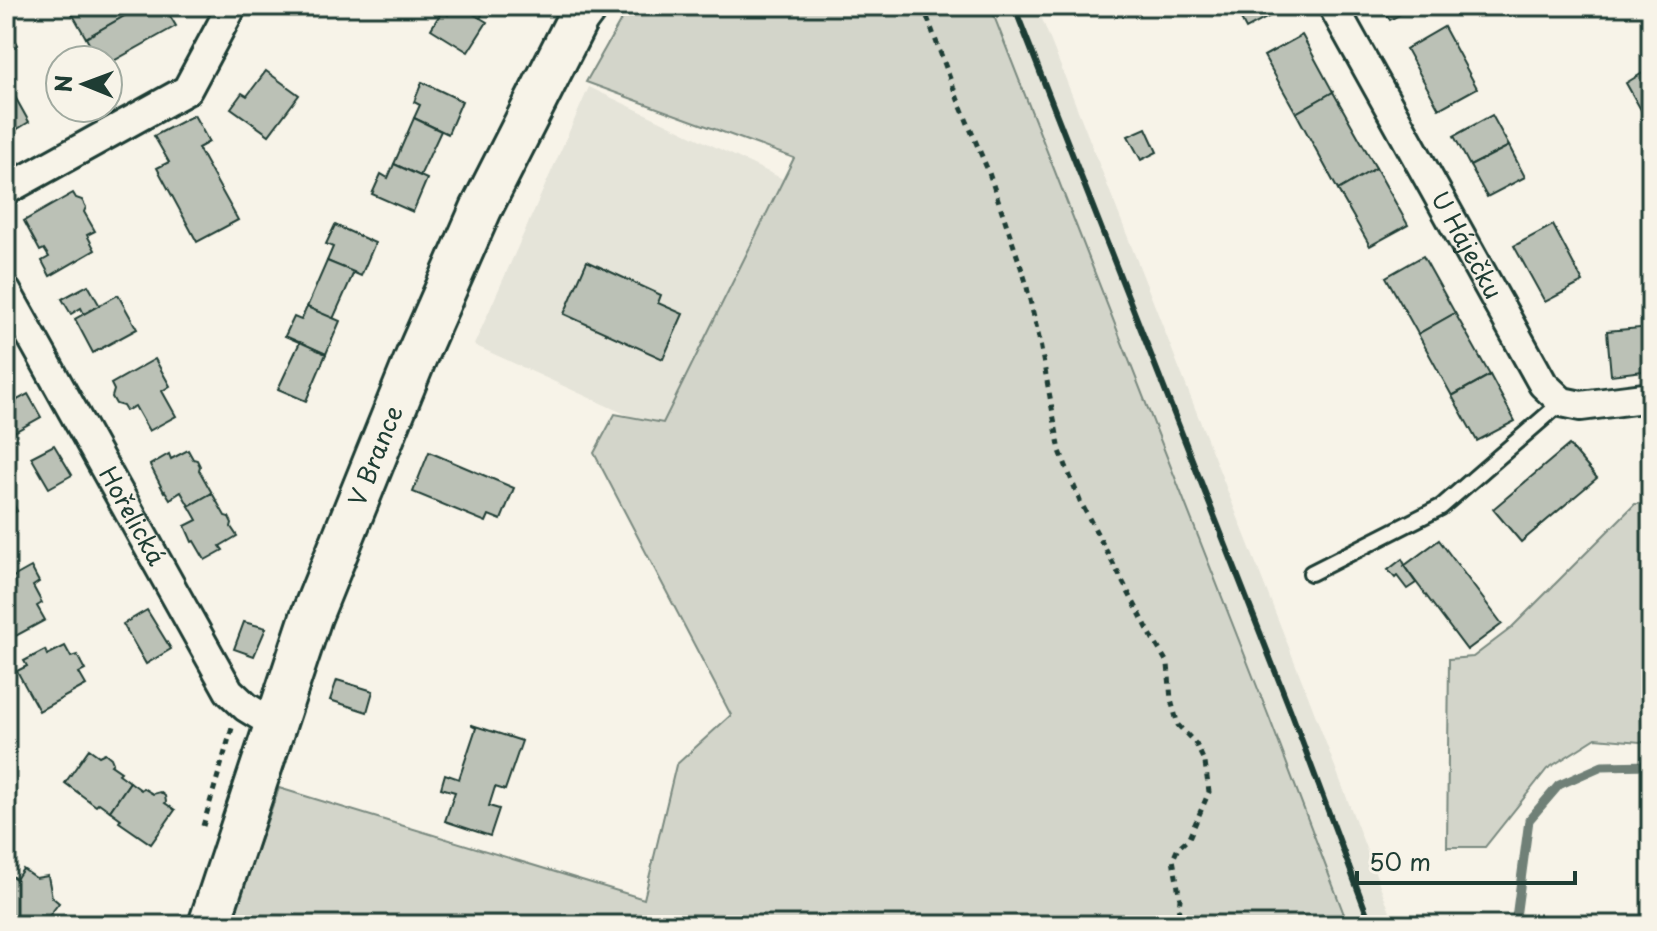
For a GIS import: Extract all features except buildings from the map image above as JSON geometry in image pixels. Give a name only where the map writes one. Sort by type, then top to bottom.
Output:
[{"type":"main road","name":"V Brance","points":[[209,925],[311,617],[416,357],[481,209],[578,18],[587,6]]},
{"type":"street","points":[[6,190],[187,90],[232,6]]},
{"type":"street","name":"U Háječku","points":[[1333,6],[1543,384],[1562,402]]},
{"type":"street","name":"Hořelická","points":[[6,291],[229,691],[246,707],[275,725]]},
{"type":"street","points":[[1562,402],[1581,406],[1651,397]]},
{"type":"lane","points":[[1311,573],[1441,507],[1562,402]]},
{"type":"path","points":[[923,6],[989,173],[1025,279],[1060,451],[1080,501],[1168,664],[1171,700],[1178,725],[1196,744],[1205,763],[1209,792],[1189,838],[1178,848],[1173,859],[1180,899],[1177,925]]},
{"type":"shaded area","points":[[629,6],[990,6],[1348,925],[230,925],[279,788],[644,899],[676,765],[731,715],[594,453],[615,414],[663,423],[794,158],[586,82]]},
{"type":"shaded area","points":[[990,6],[1037,6],[1395,925],[1348,925]]},
{"type":"shaded area","points":[[589,87],[783,179],[673,436],[474,345]]},
{"type":"shaded area","points":[[1635,504],[1651,504],[1651,743],[1596,738],[1547,769],[1485,847],[1447,847],[1449,659],[1473,657],[1510,629]]},
{"type":"waterway","points":[[1515,925],[1529,820],[1559,785],[1602,766],[1651,765]]},
{"type":"railway","points":[[1014,6],[1290,709],[1371,925]]}]
